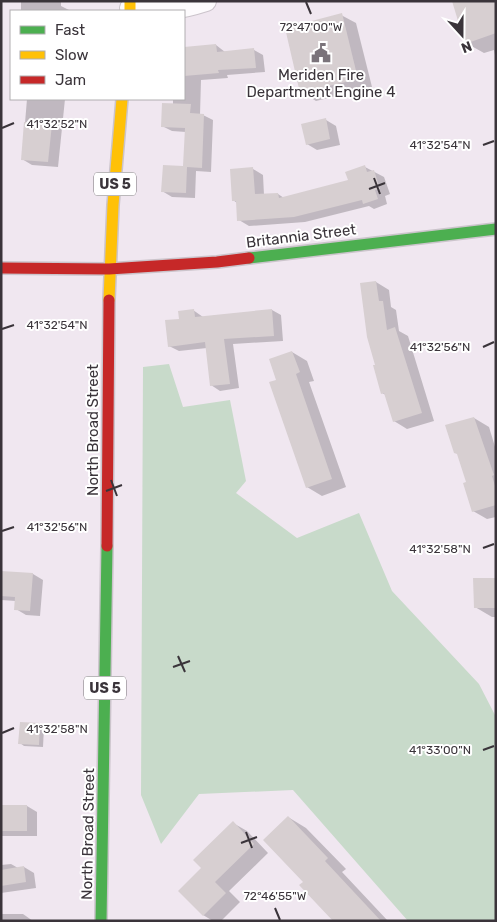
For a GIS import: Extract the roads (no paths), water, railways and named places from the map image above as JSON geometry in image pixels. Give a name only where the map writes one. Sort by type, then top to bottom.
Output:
[{"type":"main road","name":"US 5","points":[[109,269],[122,100]]},
{"type":"main road","name":"Britannia Street","points":[[1,268],[109,269],[217,262],[496,229]]},
{"type":"main road","name":"North Broad Street","points":[[101,921],[109,269]]},
{"type":"street","points":[[169,10],[180,9],[206,1]]},
{"type":"street","points":[[130,7],[151,10]]},
{"type":"place","name":"Meriden Fire Department Engine 4","points":[[321,53]]}]
